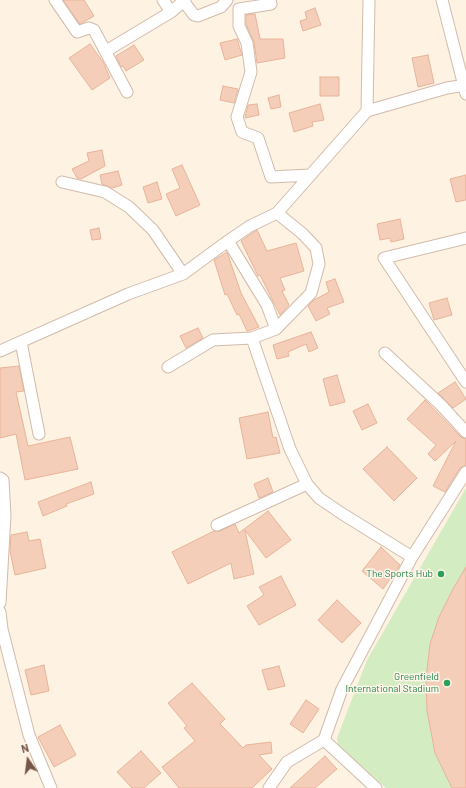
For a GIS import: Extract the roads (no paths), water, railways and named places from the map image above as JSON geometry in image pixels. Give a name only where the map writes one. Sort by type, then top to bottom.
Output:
[{"type":"street","points":[[55,0],[73,28],[78,32],[89,28],[94,30],[127,92]]},
{"type":"street","points":[[162,0],[171,12]]},
{"type":"street","points":[[106,51],[171,12],[184,1],[194,15],[198,16],[221,8],[227,0]]},
{"type":"street","points":[[270,0],[271,4],[239,10],[239,26],[247,43],[252,72],[236,117],[242,132],[258,138],[271,177],[310,175]]},
{"type":"street","points":[[368,111],[369,0]]},
{"type":"street","points":[[0,351],[128,294],[183,274],[250,226],[277,213],[368,111],[447,88],[465,88],[442,0]]},
{"type":"street","points":[[62,182],[105,192],[129,207],[153,230],[183,274]]},
{"type":"street","points":[[168,367],[213,340],[252,338],[276,329],[311,293],[319,264],[316,248],[303,234],[277,213]]},
{"type":"street","points":[[466,238],[384,258],[466,382]]},
{"type":"street","points":[[228,241],[267,305],[276,329]]},
{"type":"street","points":[[252,338],[290,449],[307,484],[319,498],[412,557]]},
{"type":"street","points":[[21,342],[39,434]]},
{"type":"street","points":[[385,352],[441,405],[466,432]]},
{"type":"street","points":[[269,788],[287,762],[324,740],[342,689],[412,557],[466,472]]},
{"type":"street","points":[[0,478],[3,480],[5,515],[0,603]]},
{"type":"street","points":[[217,525],[307,484]]},
{"type":"street","points":[[0,612],[2,629],[29,735],[51,788]]},
{"type":"street","points":[[324,740],[376,788]]},
{"type":"place","name":"The Sports Hub","points":[[441,574]]},
{"type":"place","name":"Greenfield International Stadium","points":[[447,683]]}]
